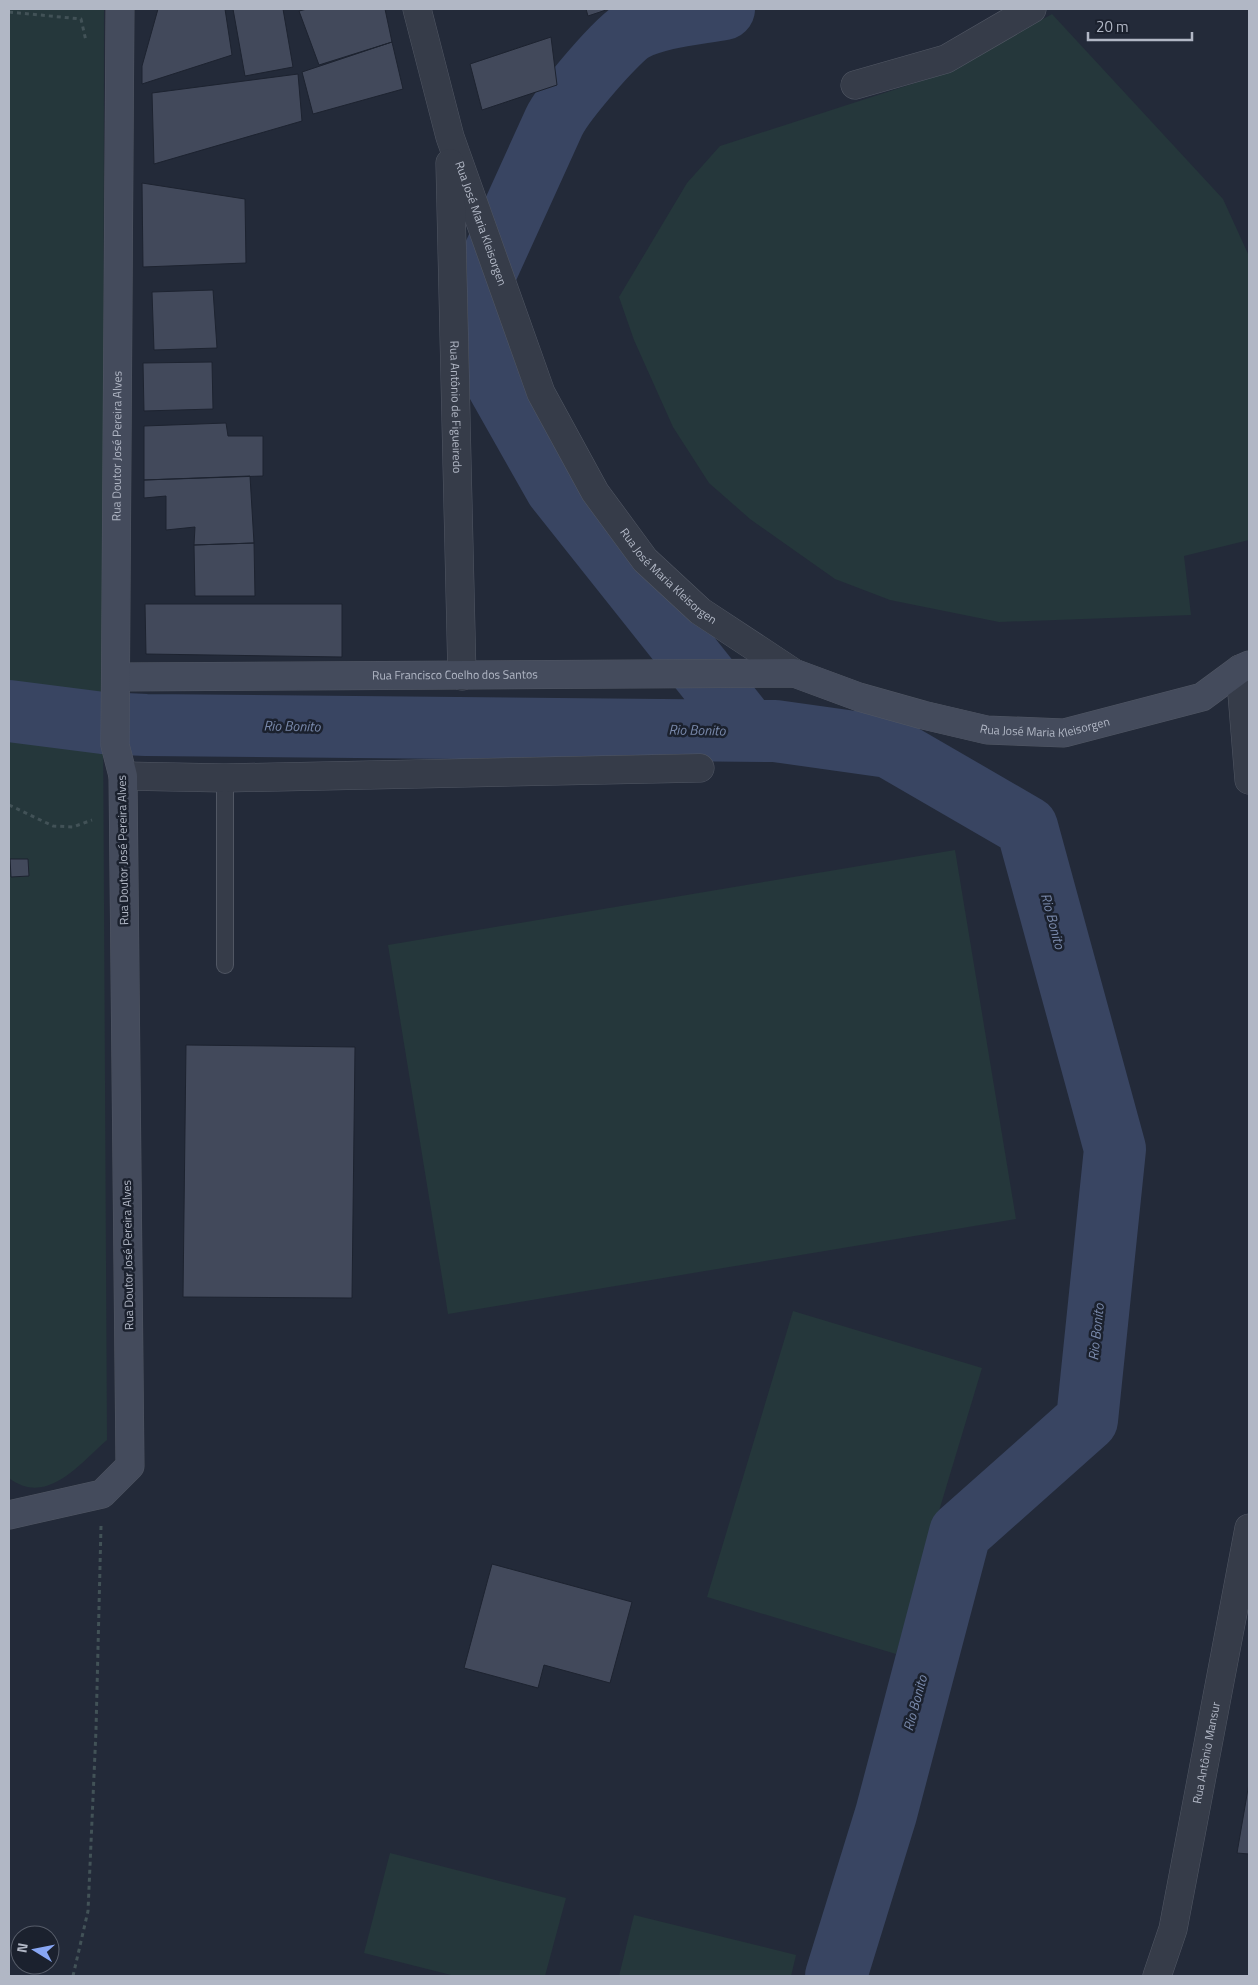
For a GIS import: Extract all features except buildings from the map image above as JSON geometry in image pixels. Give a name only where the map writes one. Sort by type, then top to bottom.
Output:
[{"type":"street","name":"Rua Doutor José Pereira Alves","points":[[102,1494],[130,1466],[123,776],[115,744],[120,9]]},
{"type":"street","name":"Rua José Maria Kleisorgen","points":[[417,9],[450,137],[541,393],[595,492],[644,560],[700,611],[794,673],[859,697],[987,730],[1064,733],[1202,698],[1245,667]]},
{"type":"street","points":[[856,85],[946,59],[1032,9]]},
{"type":"street","name":"Rua Antônio de Figueiredo","points":[[450,137],[462,676]]},
{"type":"street","points":[[1245,667],[1249,780]]},
{"type":"street","name":"Rua Francisco Coelho dos Santos","points":[[116,689],[462,676],[794,673]]},
{"type":"street","points":[[123,776],[225,778],[700,768]]},
{"type":"street","points":[[9,1515],[102,1494]]},
{"type":"street","name":"Rua Antônio Mansur","points":[[1157,1976],[1173,1929],[1249,1528]]},
{"type":"lane","points":[[225,778],[225,965]]},
{"type":"path","points":[[9,12],[36,13]]},
{"type":"path","points":[[9,805],[53,826],[73,828],[96,819]]},
{"type":"path","points":[[73,1976],[88,1911],[96,1730],[102,1494]]},
{"type":"shaded area","points":[[9,9],[104,9],[103,723],[107,1440],[62,1479],[36,1488],[23,1486],[9,1478]]},
{"type":"shaded area","points":[[1052,14],[1223,199],[1249,256],[1249,540],[1184,556],[1191,615],[999,622],[890,600],[835,579],[750,519],[709,483],[673,427],[634,340],[619,297],[687,183],[720,146],[949,72]]},
{"type":"shaded area","points":[[955,850],[1016,1219],[448,1314],[388,945]]},
{"type":"shaded area","points":[[793,1311],[982,1368],[896,1654],[707,1597]]},
{"type":"shaded area","points":[[390,1853],[566,1898],[545,1976],[455,1976],[364,1953]]},
{"type":"shaded area","points":[[634,1915],[796,1955],[791,1976],[619,1976]]},
{"type":"waterway","points":[[724,9],[666,19],[634,30],[591,72],[554,122],[485,274],[480,297],[486,351],[496,382],[556,488],[746,727]]},
{"type":"waterway","name":"Rio Bonito","points":[[9,711],[103,723],[146,725],[775,731],[889,747],[1027,827],[1115,1149],[1087,1420],[960,1533],[886,1814],[836,1976]]}]
